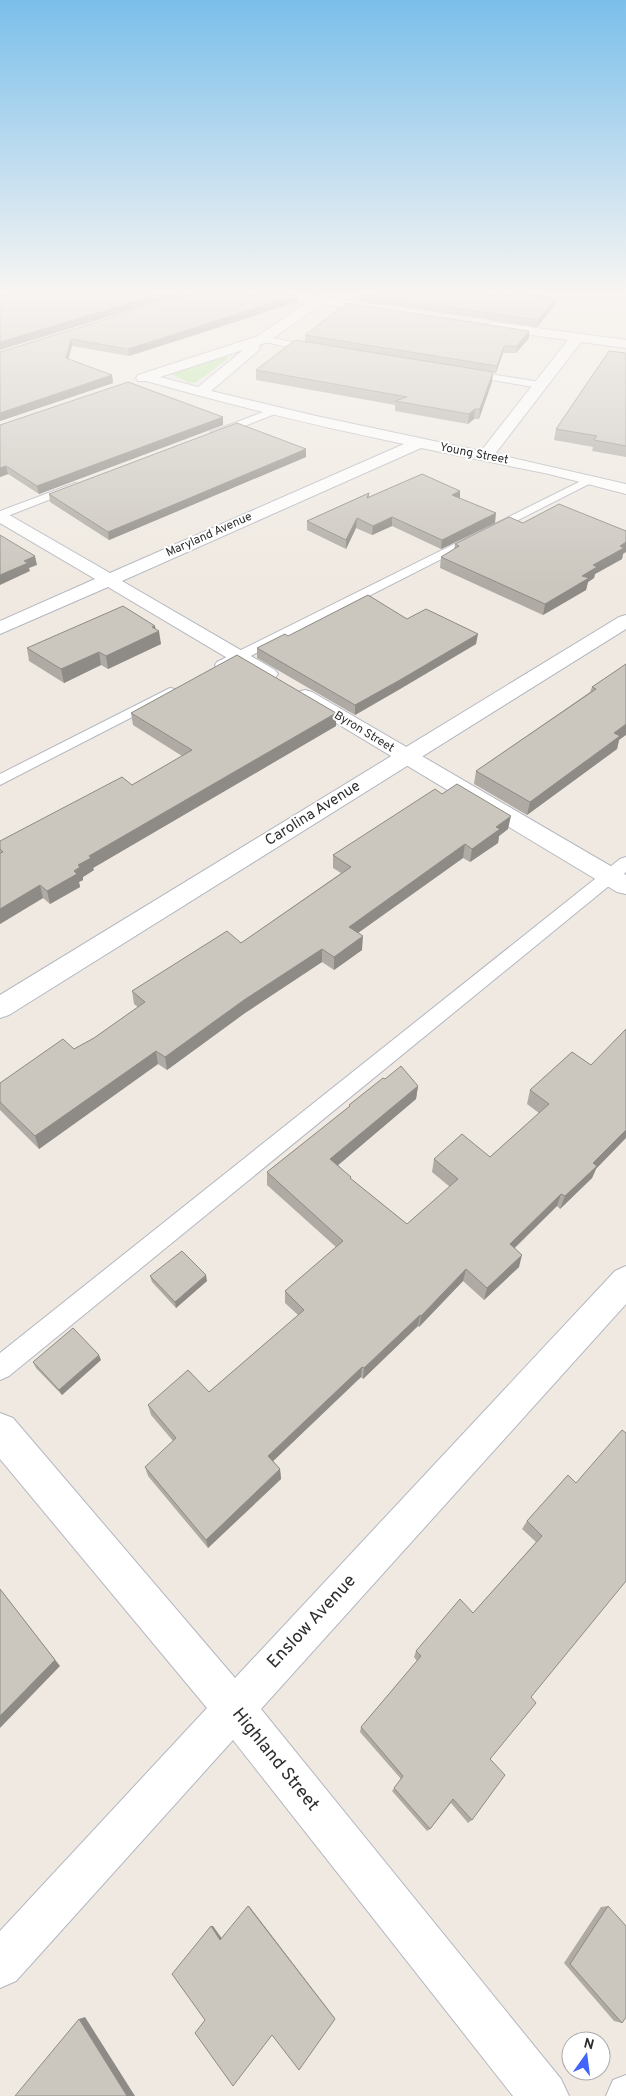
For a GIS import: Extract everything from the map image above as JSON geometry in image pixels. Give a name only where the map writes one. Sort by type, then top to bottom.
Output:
[{"type":"street","name":"Young Street","points":[[179,387],[420,443],[591,479],[626,489]]},
{"type":"street","points":[[200,393],[207,387]]},
{"type":"street","points":[[485,456],[539,387]]},
{"type":"street","name":"Maryland Avenue","points":[[0,628],[420,443]]},
{"type":"street","name":"Byron Street","points":[[0,515],[106,580],[618,881]]},
{"type":"street","name":"Carolina Avenue","points":[[0,1008],[626,621]]},
{"type":"street","name":"Enslow Avenue","points":[[0,1965],[626,1281]]},
{"type":"street","name":"Highland Street","points":[[0,1431],[234,1708],[544,2096]]},
{"type":"lane","points":[[202,438],[276,410]]},
{"type":"lane","points":[[212,670],[591,479]]},
{"type":"lane","points":[[0,515],[83,483]]},
{"type":"lane","points":[[0,780],[186,684]]},
{"type":"lane","points":[[0,1368],[618,881],[626,863]]},
{"type":"building","points":[[0,387],[77,387],[0,413]]},
{"type":"building","points":[[114,387],[141,387],[223,417],[37,486],[6,466],[0,468],[0,425]]},
{"type":"building","points":[[350,387],[488,387],[480,409],[475,409],[469,414],[395,401],[407,397]]},
{"type":"building","points":[[585,387],[626,387],[626,446],[594,440],[597,436],[556,429]]},
{"type":"building","points":[[237,423],[306,449],[108,532],[49,494]]},
{"type":"building","points":[[422,474],[460,491],[452,495],[496,513],[442,540],[392,517],[373,526],[357,518],[346,540],[307,521],[369,493],[367,498]]},
{"type":"building","points":[[559,504],[626,531],[626,542],[620,546],[624,548],[593,565],[597,567],[582,576],[589,578],[545,604],[441,557],[459,546],[455,544],[509,517],[523,523]]},
{"type":"building","points":[[0,535],[35,556],[24,561],[28,563],[0,575]]},
{"type":"building","points":[[368,595],[407,619],[426,609],[478,634],[355,705],[257,648],[285,634],[288,636]]},
{"type":"building","points":[[123,606],[155,626],[152,627],[159,631],[106,656],[99,652],[61,669],[27,648]]},
{"type":"building","points":[[237,655],[336,713],[89,856],[91,858],[78,865],[80,867],[74,871],[77,874],[47,891],[40,885],[0,909],[0,853],[3,852],[0,849],[0,841],[122,777],[132,785],[192,750],[131,713]]},
{"type":"building","points":[[626,664],[626,724],[614,733],[620,736],[530,802],[476,771],[596,689],[592,687]]},
{"type":"building","points":[[457,784],[511,816],[496,827],[500,829],[472,849],[465,844],[349,927],[363,936],[334,957],[322,949],[244,1000],[165,1057],[156,1051],[35,1136],[0,1102],[0,1083],[63,1039],[74,1049],[94,1038],[145,1002],[132,991],[227,931],[241,943],[351,867],[333,855],[435,789],[442,794]]},
{"type":"building","points":[[626,1029],[626,1130],[593,1163],[597,1166],[565,1196],[561,1194],[510,1244],[522,1255],[487,1288],[466,1269],[421,1316],[364,1368],[362,1367],[268,1456],[280,1469],[206,1540],[145,1467],[176,1438],[148,1405],[188,1370],[209,1392],[304,1310],[285,1291],[343,1241],[267,1172],[383,1078],[385,1079],[401,1066],[418,1086],[330,1159],[350,1178],[407,1224],[458,1179],[434,1159],[462,1134],[490,1157],[549,1104],[530,1090],[572,1052],[591,1065]]},
{"type":"building","points":[[182,1251],[206,1275],[175,1302],[150,1276]]},
{"type":"building","points":[[73,1328],[99,1355],[59,1390],[33,1362]]},
{"type":"building","points":[[622,1430],[626,1433],[626,1581],[531,1697],[536,1703],[490,1759],[505,1775],[472,1820],[453,1799],[430,1829],[394,1788],[403,1776],[361,1727],[421,1656],[416,1651],[460,1599],[473,1613],[542,1536],[527,1521],[568,1475],[576,1483]]},
{"type":"building","points":[[0,1589],[55,1660],[0,1716]]},
{"type":"building","points":[[248,1906],[335,2019],[299,2070],[272,2035],[233,2086],[195,2033],[205,2020],[172,1974],[211,1926],[220,1940]]},
{"type":"building","points":[[608,1906],[626,1926],[626,2017],[622,2023],[570,1964]]},
{"type":"building","points":[[79,2019],[127,2096],[15,2096]]}]
